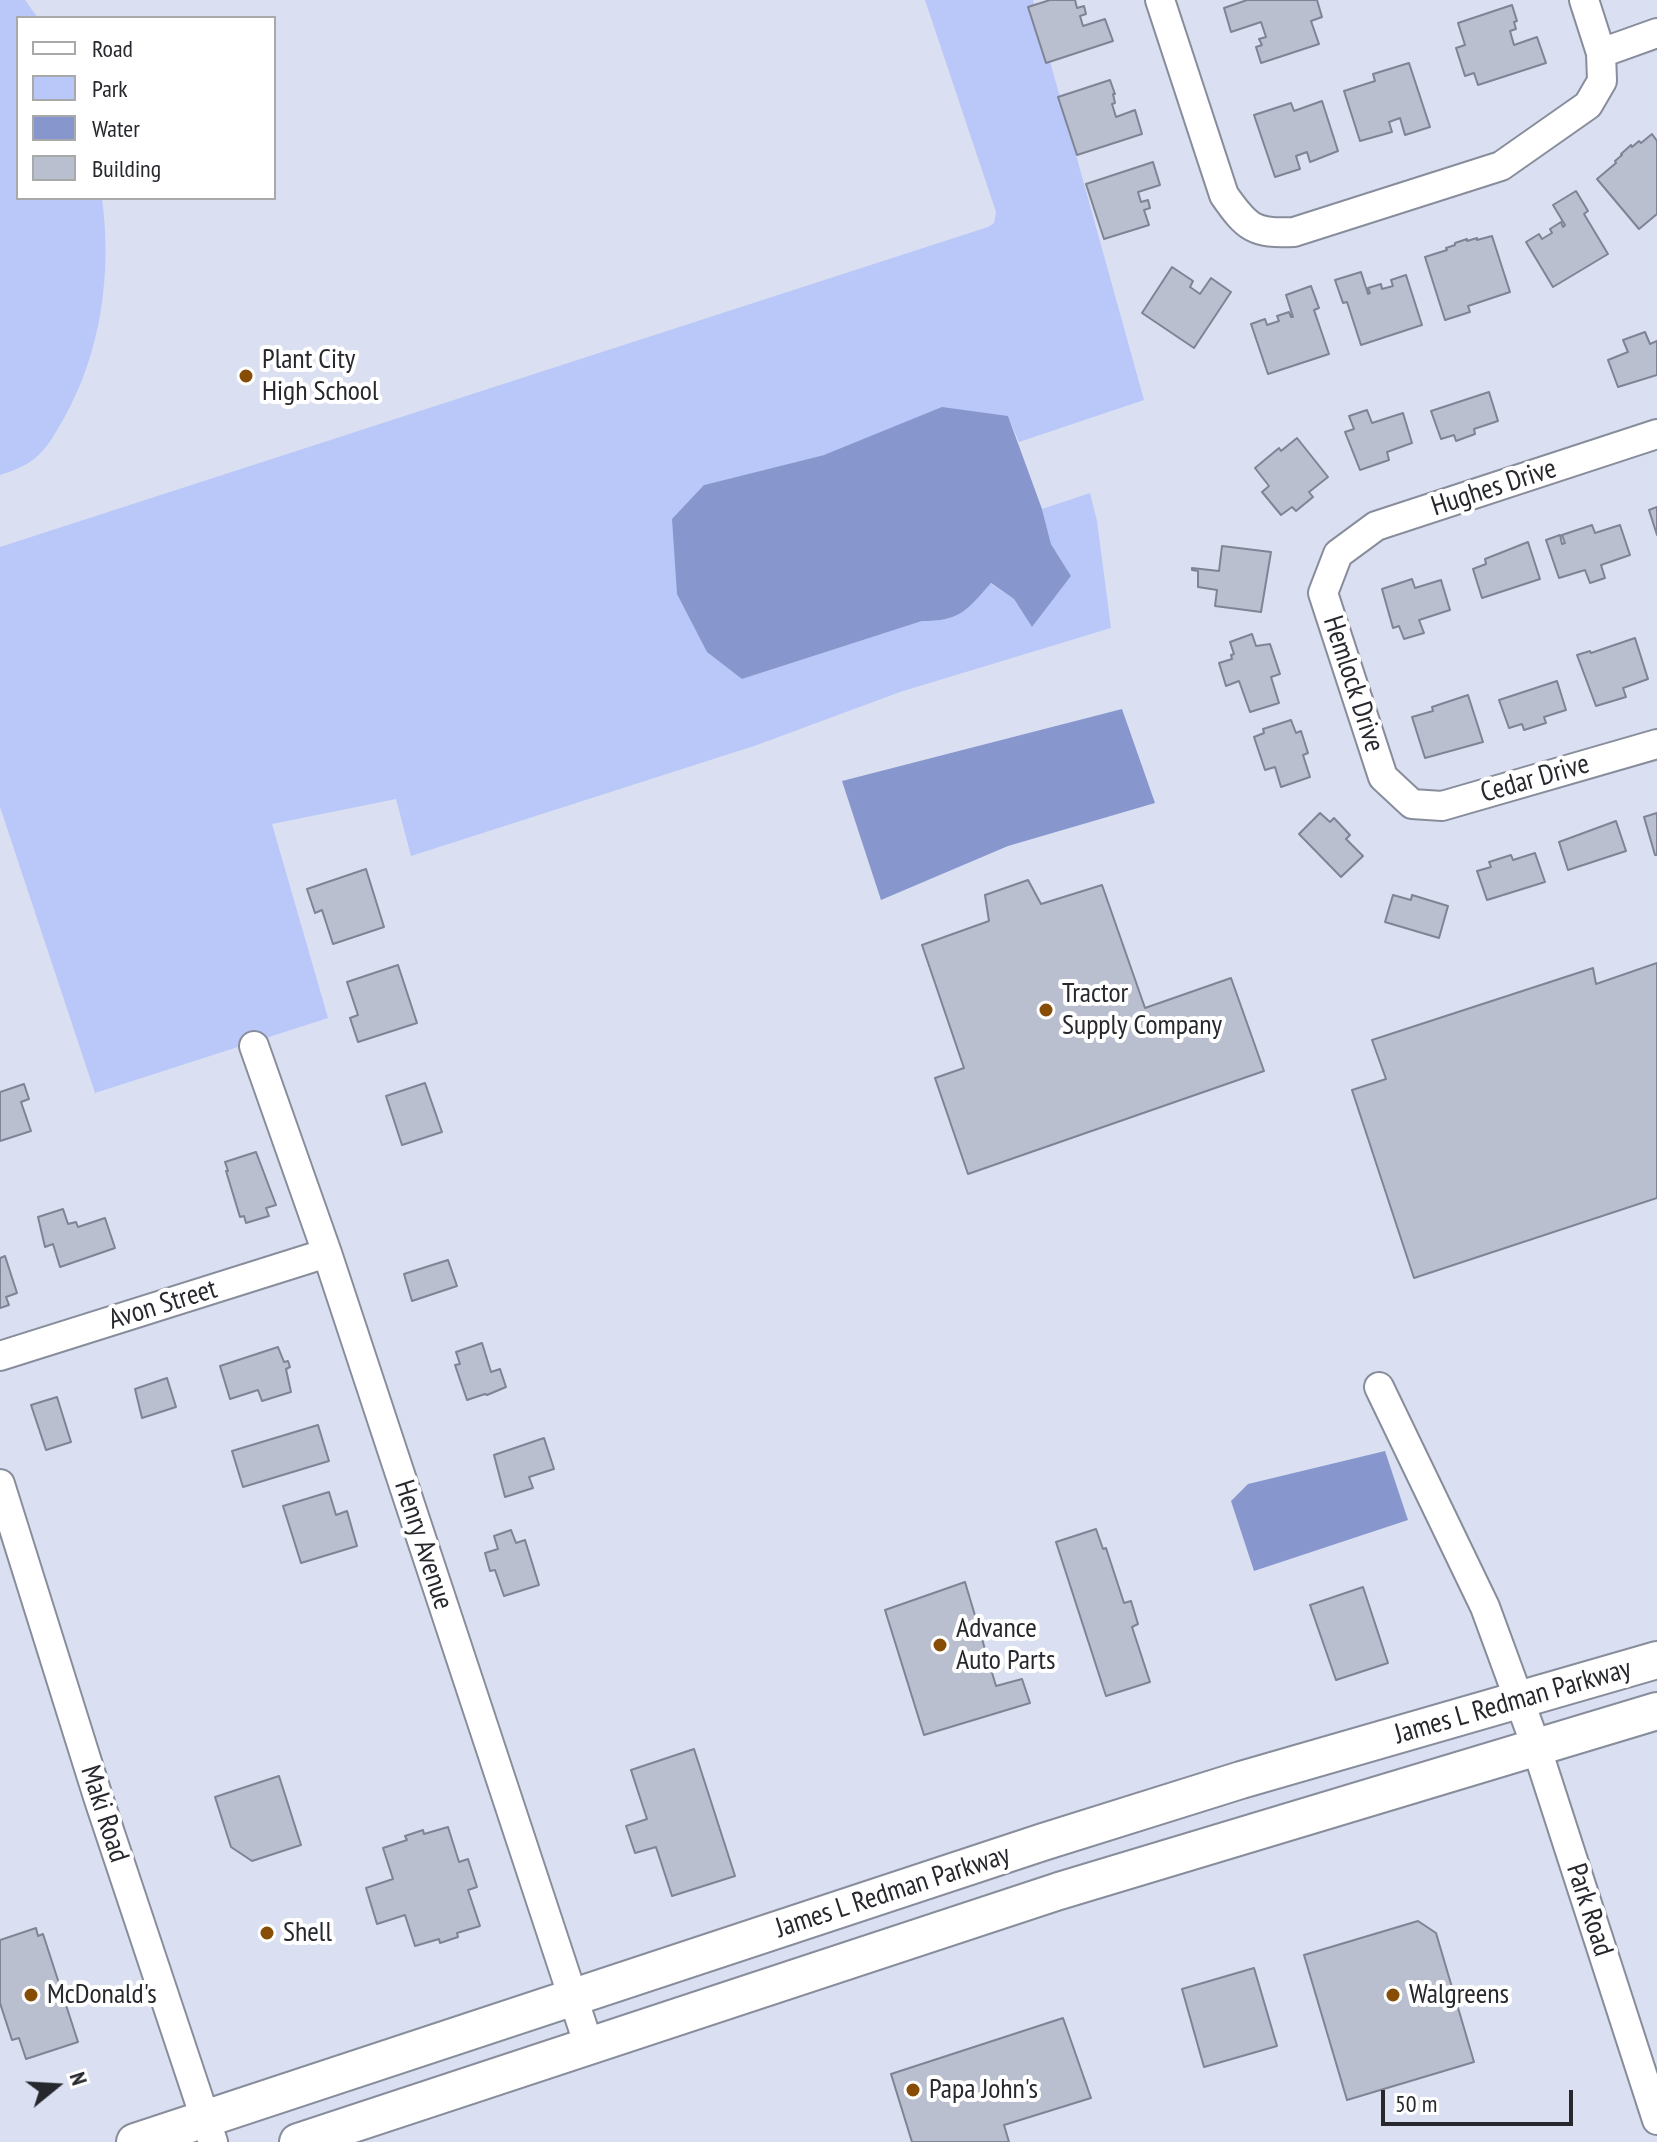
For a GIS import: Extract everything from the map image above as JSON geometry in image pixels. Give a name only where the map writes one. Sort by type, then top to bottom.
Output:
[{"type":"main road","name":"James L Redman Parkway","points":[[135,2142],[209,2131],[573,1998],[1104,1823],[1241,1780],[1657,1660]]},
{"type":"main road","points":[[1536,1746],[1563,1718],[1602,1696],[1657,1680]]},
{"type":"main road","name":"James L Redman Parkway","points":[[298,2142],[1059,1891],[1657,1711]]},
{"type":"street","points":[[1160,0],[1224,195],[1240,219],[1266,234],[1294,232],[1501,166],[1588,105],[1602,81],[1601,53],[1584,0]]},
{"type":"street","points":[[1601,53],[1657,33]]},
{"type":"street","name":"Hughes Drive","points":[[1338,554],[1376,526],[1657,434]]},
{"type":"street","name":"Hemlock Drive","points":[[1338,554],[1323,593],[1383,777],[1412,804]]},
{"type":"street","name":"Cedar Drive","points":[[1412,804],[1442,806],[1657,744]]},
{"type":"street","name":"Henry Avenue","points":[[254,1046],[327,1253],[589,2046]]},
{"type":"street","name":"Avon Street","points":[[0,1356],[327,1253]]},
{"type":"street","name":"Park Road","points":[[1379,1387],[1485,1607],[1536,1746],[1657,2120]]},
{"type":"street","name":"Maki Road","points":[[0,1484],[99,1800],[209,2131]]},
{"type":"green space","points":[[0,0],[25,0],[37,16],[16,16],[16,200],[102,200],[104,284],[87,368],[57,431],[34,459],[0,475]]},
{"type":"green space","points":[[925,0],[1033,0],[1144,400],[1019,442],[1008,416],[824,455],[704,485],[742,679],[922,621],[954,616],[968,607],[990,583],[1014,599],[1032,627],[1071,576],[1051,544],[1042,509],[1090,493],[1097,521],[1111,628],[900,692],[757,745],[411,856],[396,799],[272,824],[328,1018],[95,1093],[0,807],[0,547],[988,227],[994,223],[996,212]]},
{"type":"water","points":[[942,407],[1008,416],[1042,509],[1051,544],[1071,576],[1032,627],[1014,599],[991,583],[968,607],[954,616],[922,621],[742,679],[707,652],[677,594],[672,519],[704,485],[824,455]]},
{"type":"water","points":[[1122,709],[1155,803],[1008,846],[881,900],[842,781]]},
{"type":"water","points":[[1385,1451],[1408,1520],[1254,1571],[1231,1501],[1248,1484]]},
{"type":"building","points":[[1050,0],[1075,0],[1077,8],[1084,6],[1086,14],[1080,16],[1083,26],[1105,19],[1113,41],[1046,63],[1028,7]]},
{"type":"building","points":[[1247,0],[1317,0],[1322,17],[1311,21],[1319,44],[1261,63],[1256,47],[1262,45],[1259,39],[1266,37],[1261,22],[1231,32],[1224,8]]},
{"type":"building","points":[[1512,5],[1517,21],[1514,22],[1516,29],[1510,31],[1514,45],[1537,37],[1546,63],[1478,85],[1474,73],[1465,76],[1456,48],[1465,45],[1458,23]]},
{"type":"building","points":[[1409,63],[1430,127],[1405,135],[1400,118],[1389,122],[1392,132],[1360,141],[1344,91],[1375,81],[1373,74]]},
{"type":"building","points":[[1110,80],[1115,94],[1115,103],[1112,104],[1116,117],[1135,110],[1142,134],[1077,155],[1058,97]]},
{"type":"building","points":[[1322,101],[1338,151],[1310,162],[1307,152],[1296,156],[1300,169],[1275,177],[1254,115],[1291,103],[1294,111]]},
{"type":"building","points":[[1652,134],[1657,141],[1657,214],[1639,229],[1597,179],[1631,145],[1641,143]]},
{"type":"building","points":[[1153,162],[1160,185],[1138,192],[1141,202],[1148,200],[1150,208],[1144,210],[1149,225],[1104,239],[1086,184]]},
{"type":"building","points":[[1576,191],[1588,211],[1584,214],[1608,254],[1553,287],[1526,242],[1539,234],[1542,239],[1561,222],[1563,227],[1565,225],[1553,205]]},
{"type":"building","points":[[1492,236],[1510,292],[1468,306],[1470,312],[1445,320],[1425,257],[1467,239]]},
{"type":"building","points":[[1172,267],[1193,281],[1190,287],[1200,294],[1211,278],[1231,292],[1194,348],[1142,313]]},
{"type":"building","points":[[1361,272],[1368,294],[1368,288],[1381,284],[1382,289],[1393,286],[1391,280],[1406,275],[1422,325],[1361,345],[1347,302],[1343,303],[1335,280]]},
{"type":"building","points":[[1311,286],[1319,308],[1314,310],[1329,354],[1268,374],[1251,324],[1265,319],[1267,325],[1279,321],[1277,316],[1289,312],[1293,317],[1286,295]]},
{"type":"building","points":[[1645,332],[1650,344],[1657,341],[1657,375],[1618,387],[1608,360],[1628,352],[1623,340]]},
{"type":"building","points":[[1489,392],[1498,421],[1474,429],[1475,434],[1456,441],[1454,435],[1441,439],[1431,411]]},
{"type":"building","points":[[1367,410],[1372,423],[1403,413],[1412,443],[1387,452],[1389,460],[1360,470],[1345,432],[1354,429],[1349,416]]},
{"type":"building","points":[[1297,438],[1328,477],[1309,492],[1313,497],[1296,511],[1292,507],[1281,515],[1262,492],[1269,486],[1255,468]]},
{"type":"building","points":[[1657,507],[1657,535],[1649,510]]},
{"type":"building","points":[[1592,525],[1595,533],[1620,525],[1630,555],[1601,565],[1605,578],[1590,583],[1585,570],[1559,578],[1546,540],[1560,535],[1562,544],[1565,543],[1562,535]]},
{"type":"building","points":[[1528,542],[1540,579],[1482,598],[1473,569],[1486,564],[1485,559]]},
{"type":"building","points":[[1222,546],[1271,552],[1261,612],[1215,606],[1217,590],[1198,587],[1198,571],[1192,568],[1219,571]]},
{"type":"building","points":[[1412,579],[1415,588],[1441,580],[1450,610],[1419,620],[1424,633],[1404,639],[1399,626],[1393,628],[1382,589]]},
{"type":"building","points":[[1252,634],[1256,646],[1270,644],[1280,674],[1271,677],[1279,703],[1250,712],[1239,681],[1226,686],[1219,663],[1232,659],[1231,655],[1234,654],[1230,642]]},
{"type":"building","points":[[1635,638],[1648,679],[1623,688],[1626,697],[1596,706],[1577,655]]},
{"type":"building","points":[[1557,681],[1566,710],[1544,717],[1546,723],[1524,730],[1522,724],[1509,728],[1499,700]]},
{"type":"building","points":[[1468,695],[1483,742],[1425,758],[1412,717]]},
{"type":"building","points":[[1291,720],[1296,733],[1301,731],[1308,753],[1303,755],[1310,777],[1281,787],[1275,767],[1265,770],[1254,737],[1264,733],[1263,729]]},
{"type":"building","points":[[1320,813],[1330,822],[1334,818],[1350,835],[1346,839],[1363,856],[1341,877],[1299,834]]},
{"type":"building","points":[[1657,813],[1657,855],[1655,855],[1644,817]]},
{"type":"building","points":[[1616,821],[1626,851],[1568,870],[1559,842]]},
{"type":"building","points":[[1535,853],[1545,882],[1487,900],[1477,871],[1491,867],[1489,862],[1511,855],[1513,860]]},
{"type":"building","points":[[366,869],[384,927],[333,944],[322,910],[315,913],[307,889]]},
{"type":"building","points":[[1028,880],[1041,904],[1102,885],[1145,1008],[1231,978],[1264,1071],[968,1174],[935,1078],[964,1068],[922,945],[989,921],[985,895]]},
{"type":"building","points":[[1393,895],[1411,900],[1412,895],[1448,906],[1439,938],[1385,922]]},
{"type":"building","points":[[1657,963],[1657,1198],[1414,1278],[1352,1090],[1386,1079],[1372,1040],[1593,968],[1596,984]]},
{"type":"building","points":[[398,965],[417,1023],[358,1042],[350,1018],[358,1015],[347,982]]},
{"type":"building","points":[[425,1083],[442,1132],[402,1145],[386,1096]]},
{"type":"building","points":[[24,1084],[29,1099],[21,1102],[31,1131],[0,1141],[0,1092]]},
{"type":"building","points":[[256,1152],[276,1205],[266,1208],[269,1216],[246,1223],[244,1216],[240,1217],[225,1162]]},
{"type":"building","points":[[63,1209],[68,1224],[76,1222],[78,1227],[105,1218],[115,1248],[60,1267],[53,1244],[45,1247],[38,1217]]},
{"type":"building","points":[[5,1256],[17,1293],[6,1297],[9,1305],[0,1308],[0,1258]]},
{"type":"building","points":[[448,1260],[457,1286],[412,1301],[404,1274]]},
{"type":"building","points":[[482,1343],[491,1372],[500,1369],[506,1387],[467,1400],[455,1365],[460,1364],[456,1352]]},
{"type":"building","points":[[278,1347],[284,1362],[288,1361],[290,1367],[286,1369],[291,1392],[262,1401],[258,1390],[230,1399],[220,1366]]},
{"type":"building","points":[[167,1378],[176,1407],[142,1418],[135,1389]]},
{"type":"building","points":[[57,1397],[71,1442],[46,1450],[31,1405]]},
{"type":"building","points":[[318,1425],[329,1461],[243,1487],[232,1451]]},
{"type":"building","points":[[544,1438],[554,1469],[529,1477],[533,1488],[505,1497],[494,1455]]},
{"type":"building","points":[[329,1492],[336,1515],[347,1511],[357,1546],[301,1563],[283,1506]]},
{"type":"building","points":[[1096,1529],[1103,1549],[1106,1548],[1124,1603],[1131,1601],[1138,1624],[1132,1627],[1150,1682],[1106,1696],[1056,1542]]},
{"type":"building","points":[[511,1530],[516,1543],[525,1540],[539,1585],[504,1596],[495,1570],[490,1571],[485,1553],[498,1549],[494,1536]]},
{"type":"building","name":"Advance Auto Parts","points":[[965,1582],[996,1686],[1022,1679],[1030,1703],[924,1735],[885,1610]]},
{"type":"building","points":[[1363,1587],[1388,1663],[1336,1680],[1310,1605]]},
{"type":"building","points":[[694,1749],[735,1876],[672,1896],[656,1847],[635,1853],[626,1826],[647,1819],[631,1770]]},
{"type":"building","points":[[279,1776],[301,1845],[252,1861],[231,1847],[215,1797]]},
{"type":"building","points":[[448,1827],[459,1862],[468,1859],[477,1887],[468,1890],[480,1926],[457,1933],[458,1937],[440,1943],[439,1939],[415,1946],[405,1915],[377,1924],[366,1888],[393,1879],[383,1848],[407,1840],[405,1836],[423,1830],[424,1834]]},
{"type":"building","points":[[1418,1921],[1436,1933],[1474,2062],[1347,2100],[1304,1955]]},
{"type":"building","name":"McDonald's","points":[[36,1928],[38,1936],[43,1934],[78,2042],[26,2059],[19,2038],[12,2040],[0,2003],[0,1940]]},
{"type":"building","points":[[1254,1968],[1277,2046],[1204,2067],[1182,1989]]},
{"type":"building","points":[[1063,2018],[1091,2098],[1004,2125],[1009,2142],[912,2142],[891,2074]]},
{"type":"place","name":"Plant City High School","points":[[246,376]]},
{"type":"place","name":"Tractor Supply Company","points":[[1046,1010]]},
{"type":"place","name":"Advance Auto Parts","points":[[940,1645]]},
{"type":"place","name":"Shell","points":[[267,1933]]},
{"type":"place","name":"McDonald's","points":[[31,1995]]},
{"type":"place","name":"Walgreens","points":[[1393,1995]]},
{"type":"place","name":"Papa John's","points":[[913,2090]]}]
